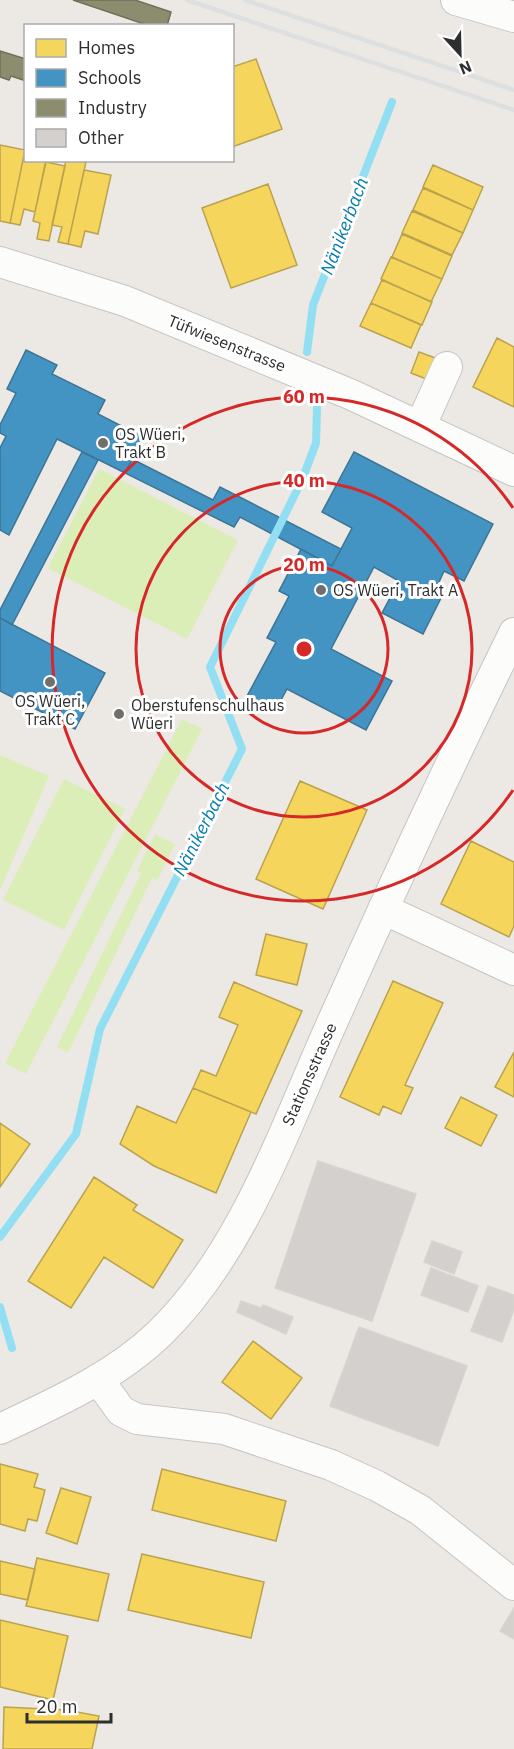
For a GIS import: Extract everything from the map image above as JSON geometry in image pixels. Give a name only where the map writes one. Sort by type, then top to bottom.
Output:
[{"type":"street","points":[[456,0],[514,16]]},
{"type":"street","name":"Tüfwiesenstrasse","points":[[0,262],[125,301],[352,395],[514,471]]},
{"type":"street","points":[[420,427],[447,367]]},
{"type":"street","name":"Stationsstrasse","points":[[0,1430],[98,1379],[158,1334],[212,1270],[236,1230],[439,784],[514,633]]},
{"type":"street","points":[[383,909],[514,970]]},
{"type":"street","points":[[98,1379],[122,1411],[137,1419],[225,1429],[331,1465],[377,1486],[420,1510],[514,1585]]},
{"type":"green space","points":[[99,469],[238,540],[187,639],[48,568]]},
{"type":"green space","points":[[182,719],[202,729],[26,1074],[5,1063]]},
{"type":"green space","points":[[0,755],[49,776],[0,890]]},
{"type":"green space","points":[[64,779],[125,809],[64,930],[3,900]]},
{"type":"green space","points":[[155,834],[175,844],[157,881],[152,878],[68,1053],[57,1047],[141,873],[137,871]]},
{"type":"building: Homes","points":[[256,59],[282,129],[234,146],[234,66]]},
{"type":"building: Homes","points":[[0,145],[24,150],[24,155],[10,223],[0,221]]},
{"type":"building: Homes","points":[[24,155],[24,162],[46,162],[35,212],[24,209],[20,225],[10,223]]},
{"type":"building: Homes","points":[[46,162],[65,166],[49,241],[37,239],[40,223],[33,221]]},
{"type":"building: Homes","points":[[66,162],[86,162],[68,244],[58,242],[62,227],[52,225]]},
{"type":"building: Homes","points":[[433,165],[483,187],[473,210],[423,187]]},
{"type":"building: Homes","points":[[84,170],[111,175],[98,234],[85,231],[81,247],[68,244]]},
{"type":"building: Homes","points":[[268,184],[297,265],[231,288],[202,208]]},
{"type":"building: Homes","points":[[423,188],[473,210],[463,233],[413,210]]},
{"type":"building: Homes","points":[[412,211],[463,233],[452,255],[402,233]]},
{"type":"building: Homes","points":[[402,234],[452,256],[442,279],[392,257]]},
{"type":"building: Homes","points":[[391,257],[442,279],[431,302],[381,279]]},
{"type":"building: Homes","points":[[382,280],[432,302],[422,325],[371,303]]},
{"type":"building: Homes","points":[[371,303],[421,325],[411,348],[360,326]]},
{"type":"building: Homes","points":[[497,338],[514,347],[514,407],[473,387]]},
{"type":"building: Homes","points":[[419,352],[438,359],[429,380],[411,373]]},
{"type":"building: Homes","points":[[300,781],[367,810],[323,909],[256,879]]},
{"type":"building: Homes","points":[[471,841],[514,862],[514,926],[509,937],[441,904]]},
{"type":"building: Homes","points":[[266,934],[307,944],[297,985],[256,975]]},
{"type":"building: Homes","points":[[393,981],[443,1003],[405,1085],[413,1088],[401,1114],[383,1106],[379,1115],[340,1097]]},
{"type":"building: Homes","points":[[234,982],[302,1011],[256,1114],[193,1088],[201,1070],[216,1076],[238,1025],[219,1017]]},
{"type":"building: Homes","points":[[514,1052],[514,1097],[495,1087]]},
{"type":"building: Homes","points":[[193,1088],[251,1112],[216,1193],[154,1166],[120,1144],[137,1106],[176,1123]]},
{"type":"building: Homes","points":[[461,1097],[497,1115],[481,1146],[445,1128]]},
{"type":"building: Homes","points":[[0,1123],[30,1144],[0,1187]]},
{"type":"building: Homes","points":[[94,1177],[137,1205],[133,1210],[183,1240],[153,1288],[104,1257],[71,1308],[28,1281]]},
{"type":"building: Homes","points":[[253,1341],[302,1378],[271,1419],[222,1382]]},
{"type":"building: Homes","points":[[0,1464],[38,1474],[34,1487],[45,1490],[37,1521],[28,1519],[25,1531],[0,1524]]},
{"type":"building: Homes","points":[[162,1469],[286,1501],[276,1541],[152,1510]]},
{"type":"building: Homes","points":[[61,1488],[91,1497],[77,1544],[46,1533]]},
{"type":"building: Homes","points":[[142,1554],[264,1582],[251,1638],[128,1610]]},
{"type":"building: Homes","points":[[37,1558],[109,1574],[98,1621],[26,1606]]},
{"type":"building: Homes","points":[[0,1561],[35,1569],[28,1600],[0,1594]]},
{"type":"building: Homes","points":[[0,1620],[68,1636],[53,1700],[0,1687]]},
{"type":"building: Homes","points":[[4,1707],[66,1710],[99,1716],[92,1749],[3,1749]]},
{"type":"building: Schools","name":"OS Wüeri, Trakt B","points":[[26,350],[57,365],[52,374],[105,400],[98,414],[143,437],[125,473],[57,439],[9,535],[0,530],[0,448],[6,436],[0,433],[0,425],[16,393],[7,389]]},
{"type":"building: Schools","points":[[82,452],[98,460],[12,625],[0,618],[0,610]]},
{"type":"building: Schools","name":"OS Wüeri, Trakt A","points":[[354,452],[493,524],[464,581],[444,571],[436,589],[443,594],[423,634],[382,613],[399,581],[374,567],[331,649],[392,681],[366,730],[287,689],[274,713],[246,698],[276,642],[267,638],[289,596],[279,591],[301,549],[332,566],[352,528],[322,512]]},
{"type":"building: Schools","points":[[132,459],[213,500],[220,487],[341,549],[332,566],[240,517],[234,527],[125,473]]},
{"type":"building: Schools","name":"OS Wüeri, Trakt C","points":[[0,618],[105,673],[75,729],[0,691]]},
{"type":"building: Industry","points":[[73,0],[135,0],[171,12],[168,24],[144,24]]},
{"type":"building: Industry","points":[[0,51],[24,58],[24,80],[11,76],[9,80],[0,77]]},
{"type":"building: Other","points":[[318,1161],[416,1194],[372,1321],[275,1288]]},
{"type":"building: Other","points":[[432,1241],[462,1252],[454,1274],[424,1262]]},
{"type":"building: Other","points":[[431,1268],[478,1286],[468,1312],[421,1295]]},
{"type":"building: Other","points":[[488,1286],[514,1295],[514,1309],[502,1342],[471,1331]]},
{"type":"building: Other","points":[[241,1301],[261,1308],[263,1305],[293,1317],[286,1334],[237,1312]]},
{"type":"building: Other","points":[[359,1327],[467,1366],[438,1446],[330,1406]]},
{"type":"building: Other","points":[[514,1608],[514,1639],[500,1631]]},
{"type":"waterway","name":"Nänikerbach","points":[[307,352],[313,305],[392,102]]},
{"type":"waterway","name":"Nänikerbach","points":[[0,1237],[76,1134],[100,1029],[242,749],[210,667],[302,480],[316,443],[317,408]]},
{"type":"waterway","name":"Nänikerbach","points":[[0,1307],[12,1348]]},
{"type":"railway","points":[[187,0],[514,110]]},
{"type":"railway","points":[[245,0],[514,90]]},
{"type":"place","name":"OS Wüeri, Trakt B","points":[[103,443]]},
{"type":"place","name":"OS Wüeri, Trakt A","points":[[321,590]]},
{"type":"place","name":"OS Wüeri, Trakt C","points":[[50,682]]},
{"type":"place","name":"Oberstufenschulhaus Wüeri","points":[[119,714]]}]
